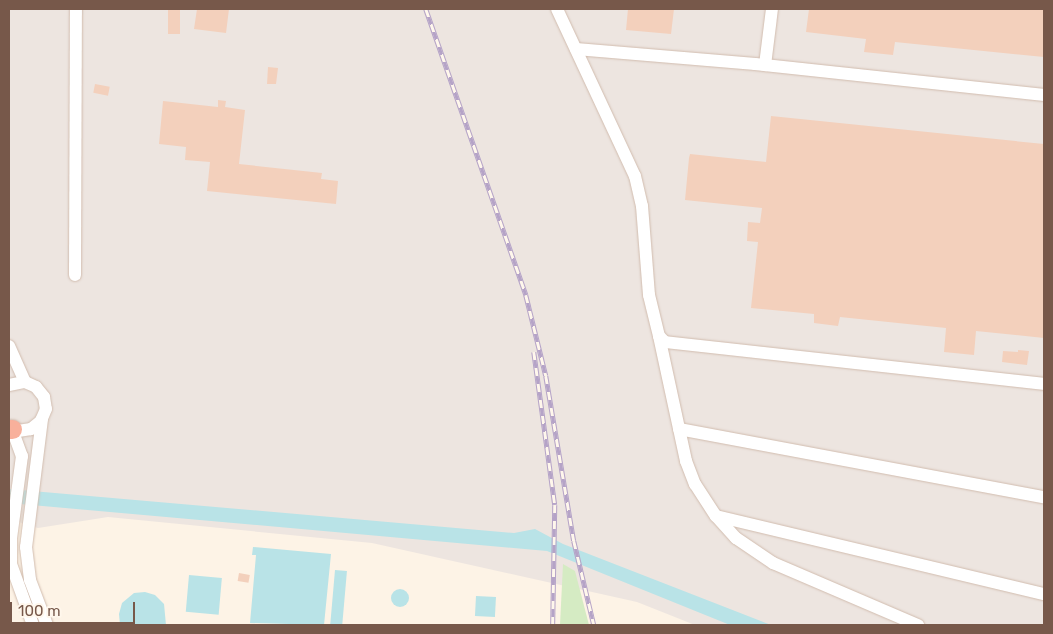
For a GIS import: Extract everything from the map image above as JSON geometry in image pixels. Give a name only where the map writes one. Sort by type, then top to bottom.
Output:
[{"type":"street","points":[[75,275],[76,9]]},
{"type":"street","points":[[557,9],[636,176],[642,206],[649,295],[679,429],[695,484],[716,516],[736,538],[773,564],[918,625]]},
{"type":"street","points":[[765,65],[772,9]]},
{"type":"street","points":[[576,49],[765,65],[1044,95]]},
{"type":"street","points":[[659,336],[665,342],[692,347],[1044,384]]},
{"type":"street","points":[[9,346],[24,382]]},
{"type":"street","points":[[9,385],[24,382],[36,387],[44,397],[46,409],[42,419],[29,509],[27,563],[47,625]]},
{"type":"street","points":[[33,625],[12,564],[14,508],[22,456],[10,429],[31,429],[42,419]]},
{"type":"street","points":[[679,429],[1044,497]]},
{"type":"street","points":[[716,516],[1044,594]]},
{"type":"shaded area","points":[[9,9],[1044,9],[1044,625],[695,625],[637,602],[372,543],[108,517],[38,528],[9,519]]},
{"type":"green space","points":[[563,564],[575,571],[589,625],[560,625]]},
{"type":"water","points":[[9,489],[514,533],[535,529],[563,544],[771,625],[730,625],[547,551],[9,503]]},
{"type":"water","points":[[253,547],[331,554],[324,625],[250,623],[256,555],[252,555]]},
{"type":"water","points":[[335,570],[347,571],[342,625],[330,625]]},
{"type":"water","points":[[189,575],[222,578],[219,615],[186,612]]},
{"type":"water","points":[[400,589],[406,592],[409,598],[406,604],[400,607],[394,604],[391,598],[394,592]]},
{"type":"water","points":[[145,592],[155,595],[164,604],[166,625],[120,625],[119,614],[122,603],[134,593]]},
{"type":"water","points":[[476,596],[496,597],[495,617],[475,616]]},
{"type":"building","points":[[168,9],[180,9],[180,34],[168,34]]},
{"type":"building","points":[[197,9],[229,9],[226,33],[194,29]]},
{"type":"building","points":[[628,9],[674,9],[671,34],[626,30]]},
{"type":"building","points":[[809,9],[1044,9],[1044,57],[895,42],[893,55],[864,52],[866,39],[806,32]]},
{"type":"building","points":[[268,67],[278,68],[276,84],[267,84]]},
{"type":"building","points":[[95,84],[110,87],[108,96],[93,93]]},
{"type":"building","points":[[218,100],[226,101],[225,107],[245,110],[239,164],[322,173],[321,179],[338,181],[336,204],[207,191],[210,162],[185,160],[186,147],[159,144],[163,101],[218,107]]},
{"type":"building","points":[[771,116],[1044,144],[1044,338],[976,331],[974,355],[944,352],[946,328],[840,317],[838,326],[814,323],[814,314],[751,308],[758,242],[747,241],[748,222],[760,223],[762,208],[685,200],[689,158],[690,154],[766,162]]},
{"type":"building","points":[[1018,350],[1029,351],[1027,365],[1002,362],[1003,351],[1018,352]]},
{"type":"building","points":[[239,573],[250,575],[248,583],[238,581]]},
{"type":"railway","points":[[426,9],[526,295],[546,376],[574,541],[594,625]]},
{"type":"railway","points":[[534,352],[555,505],[553,625]]}]
